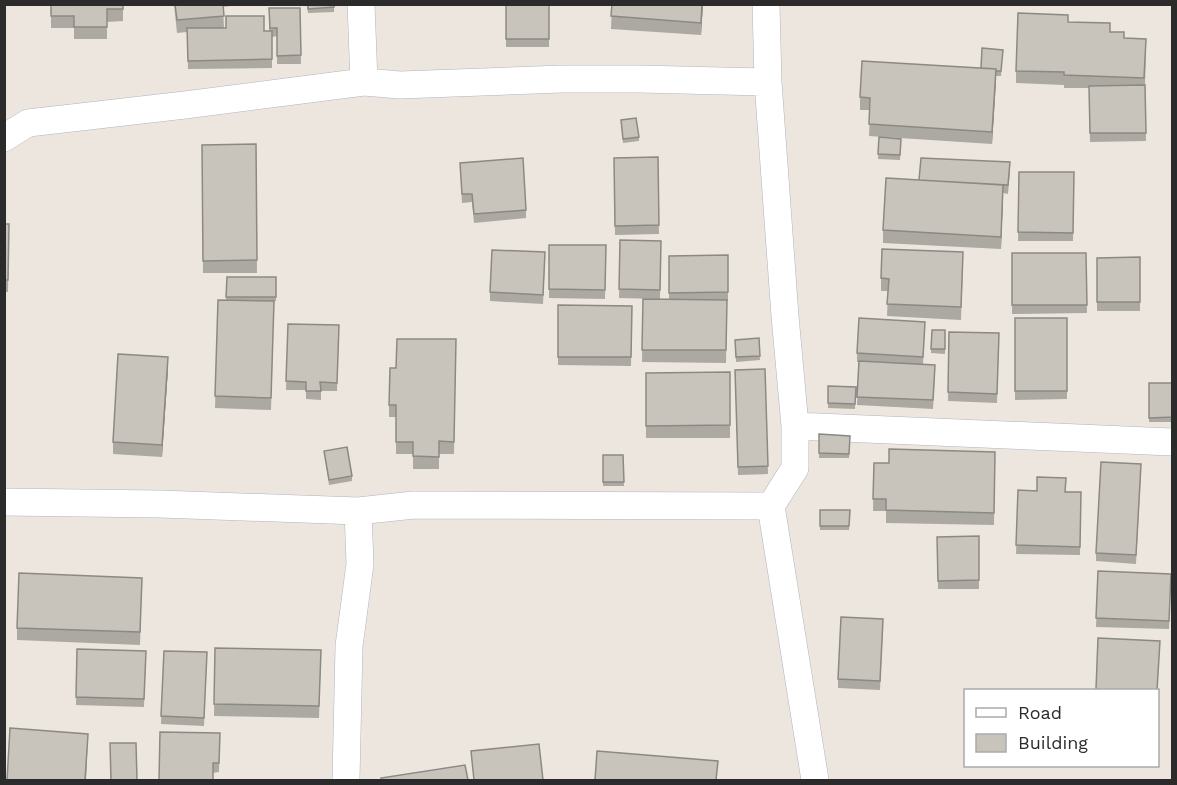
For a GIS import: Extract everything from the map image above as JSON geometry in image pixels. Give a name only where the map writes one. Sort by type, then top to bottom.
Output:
[{"type":"street","points":[[361,4],[364,82]]},
{"type":"street","points":[[766,4],[768,82],[795,426],[795,468],[771,506],[815,780]]},
{"type":"street","points":[[4,138],[28,123],[364,82],[400,85],[562,79],[639,79],[768,82]]},
{"type":"street","points":[[795,426],[1173,442]]},
{"type":"street","points":[[4,502],[160,504],[358,511],[414,505],[771,506]]},
{"type":"street","points":[[346,780],[349,646],[360,564],[358,511]]},
{"type":"building","points":[[51,4],[123,4],[123,9],[107,9],[107,27],[74,27],[74,16],[51,16]]},
{"type":"building","points":[[175,4],[223,4],[224,16],[177,20]]},
{"type":"building","points":[[308,4],[334,4],[334,7],[308,9]]},
{"type":"building","points":[[506,4],[549,4],[549,39],[506,39]]},
{"type":"building","points":[[612,4],[702,4],[701,23],[611,16]]},
{"type":"building","points":[[269,8],[300,8],[301,55],[277,56],[277,28],[270,28]]},
{"type":"building","points":[[1018,13],[1068,15],[1068,22],[1110,23],[1110,32],[1124,32],[1124,38],[1146,39],[1144,78],[1016,71]]},
{"type":"building","points":[[226,16],[264,16],[264,31],[272,31],[272,59],[188,61],[187,28],[226,28]]},
{"type":"building","points":[[982,48],[1003,50],[1001,71],[981,68]]},
{"type":"building","points":[[862,61],[996,69],[992,132],[869,124],[870,98],[860,97]]},
{"type":"building","points":[[1145,85],[1146,133],[1090,133],[1089,86]]},
{"type":"building","points":[[636,118],[639,137],[623,139],[621,120]]},
{"type":"building","points":[[879,137],[901,139],[900,155],[878,154]]},
{"type":"building","points":[[256,144],[257,260],[203,261],[202,145]]},
{"type":"building","points":[[658,157],[659,225],[615,226],[614,158]]},
{"type":"building","points":[[523,158],[526,210],[474,214],[472,194],[462,194],[460,163]]},
{"type":"building","points":[[921,158],[1010,162],[1008,185],[919,180]]},
{"type":"building","points":[[1019,172],[1074,172],[1073,233],[1018,232]]},
{"type":"building","points":[[886,178],[1003,185],[1001,237],[883,230]]},
{"type":"building","points":[[4,224],[9,224],[8,280],[4,280]]},
{"type":"building","points":[[620,240],[661,241],[660,290],[619,289]]},
{"type":"building","points":[[549,245],[606,245],[605,290],[549,289]]},
{"type":"building","points":[[882,249],[963,252],[961,307],[887,304],[889,279],[881,278]]},
{"type":"building","points":[[492,250],[545,252],[543,295],[490,292]]},
{"type":"building","points":[[1012,253],[1086,253],[1087,305],[1012,305]]},
{"type":"building","points":[[728,255],[728,292],[669,293],[669,256]]},
{"type":"building","points":[[1140,257],[1140,302],[1097,302],[1097,258]]},
{"type":"building","points":[[227,277],[276,277],[276,297],[226,297]]},
{"type":"building","points":[[643,299],[727,300],[726,350],[642,350]]},
{"type":"building","points":[[218,300],[274,301],[271,398],[215,396]]},
{"type":"building","points":[[558,305],[632,306],[631,357],[558,357]]},
{"type":"building","points":[[859,318],[925,322],[923,357],[857,353]]},
{"type":"building","points":[[1015,318],[1067,318],[1067,391],[1015,391]]},
{"type":"building","points":[[288,324],[339,325],[337,383],[320,382],[321,391],[306,391],[306,382],[286,381]]},
{"type":"building","points":[[932,330],[945,330],[945,349],[931,349]]},
{"type":"building","points":[[949,332],[999,333],[997,394],[948,392]]},
{"type":"building","points":[[759,338],[760,356],[736,357],[735,340]]},
{"type":"building","points":[[397,339],[456,339],[454,442],[439,441],[439,457],[413,456],[413,442],[396,442],[396,405],[389,405],[390,368],[396,368]]},
{"type":"building","points":[[118,354],[168,357],[162,445],[113,442]]},
{"type":"building","points":[[859,361],[935,365],[933,400],[857,397]]},
{"type":"building","points":[[765,369],[768,466],[738,467],[735,370]]},
{"type":"building","points":[[730,372],[730,425],[646,426],[646,373]]},
{"type":"building","points":[[1149,383],[1173,383],[1173,417],[1149,418]]},
{"type":"building","points":[[828,386],[856,387],[855,404],[828,403]]},
{"type":"building","points":[[819,434],[850,436],[849,454],[819,453]]},
{"type":"building","points":[[347,447],[352,476],[329,480],[324,451]]},
{"type":"building","points":[[889,449],[995,452],[994,513],[886,510],[886,499],[873,499],[874,463],[889,463]]},
{"type":"building","points":[[603,455],[623,455],[624,482],[603,482]]},
{"type":"building","points":[[1101,462],[1141,464],[1136,555],[1096,553]]},
{"type":"building","points":[[1037,477],[1066,478],[1065,492],[1081,492],[1080,547],[1016,545],[1018,490],[1037,491]]},
{"type":"building","points":[[820,510],[850,510],[849,526],[820,526]]},
{"type":"building","points":[[979,536],[979,580],[938,581],[937,537]]},
{"type":"building","points":[[1098,571],[1171,574],[1169,621],[1096,618]]},
{"type":"building","points":[[19,573],[142,578],[140,632],[17,628]]},
{"type":"building","points":[[841,617],[883,619],[880,681],[838,679]]},
{"type":"building","points":[[1098,638],[1160,641],[1157,689],[1096,689]]},
{"type":"building","points":[[215,648],[321,650],[319,706],[214,704]]},
{"type":"building","points":[[77,649],[146,651],[144,699],[76,697]]},
{"type":"building","points":[[164,651],[207,652],[204,718],[161,716]]},
{"type":"building","points":[[10,728],[88,734],[85,780],[7,780]]},
{"type":"building","points":[[160,732],[220,733],[219,763],[213,763],[213,780],[159,780]]},
{"type":"building","points":[[110,743],[136,743],[137,780],[111,780]]},
{"type":"building","points":[[539,744],[543,780],[474,780],[471,751]]},
{"type":"building","points":[[597,751],[718,761],[716,780],[595,780]]},
{"type":"building","points":[[465,765],[468,780],[382,780],[381,778]]}]
